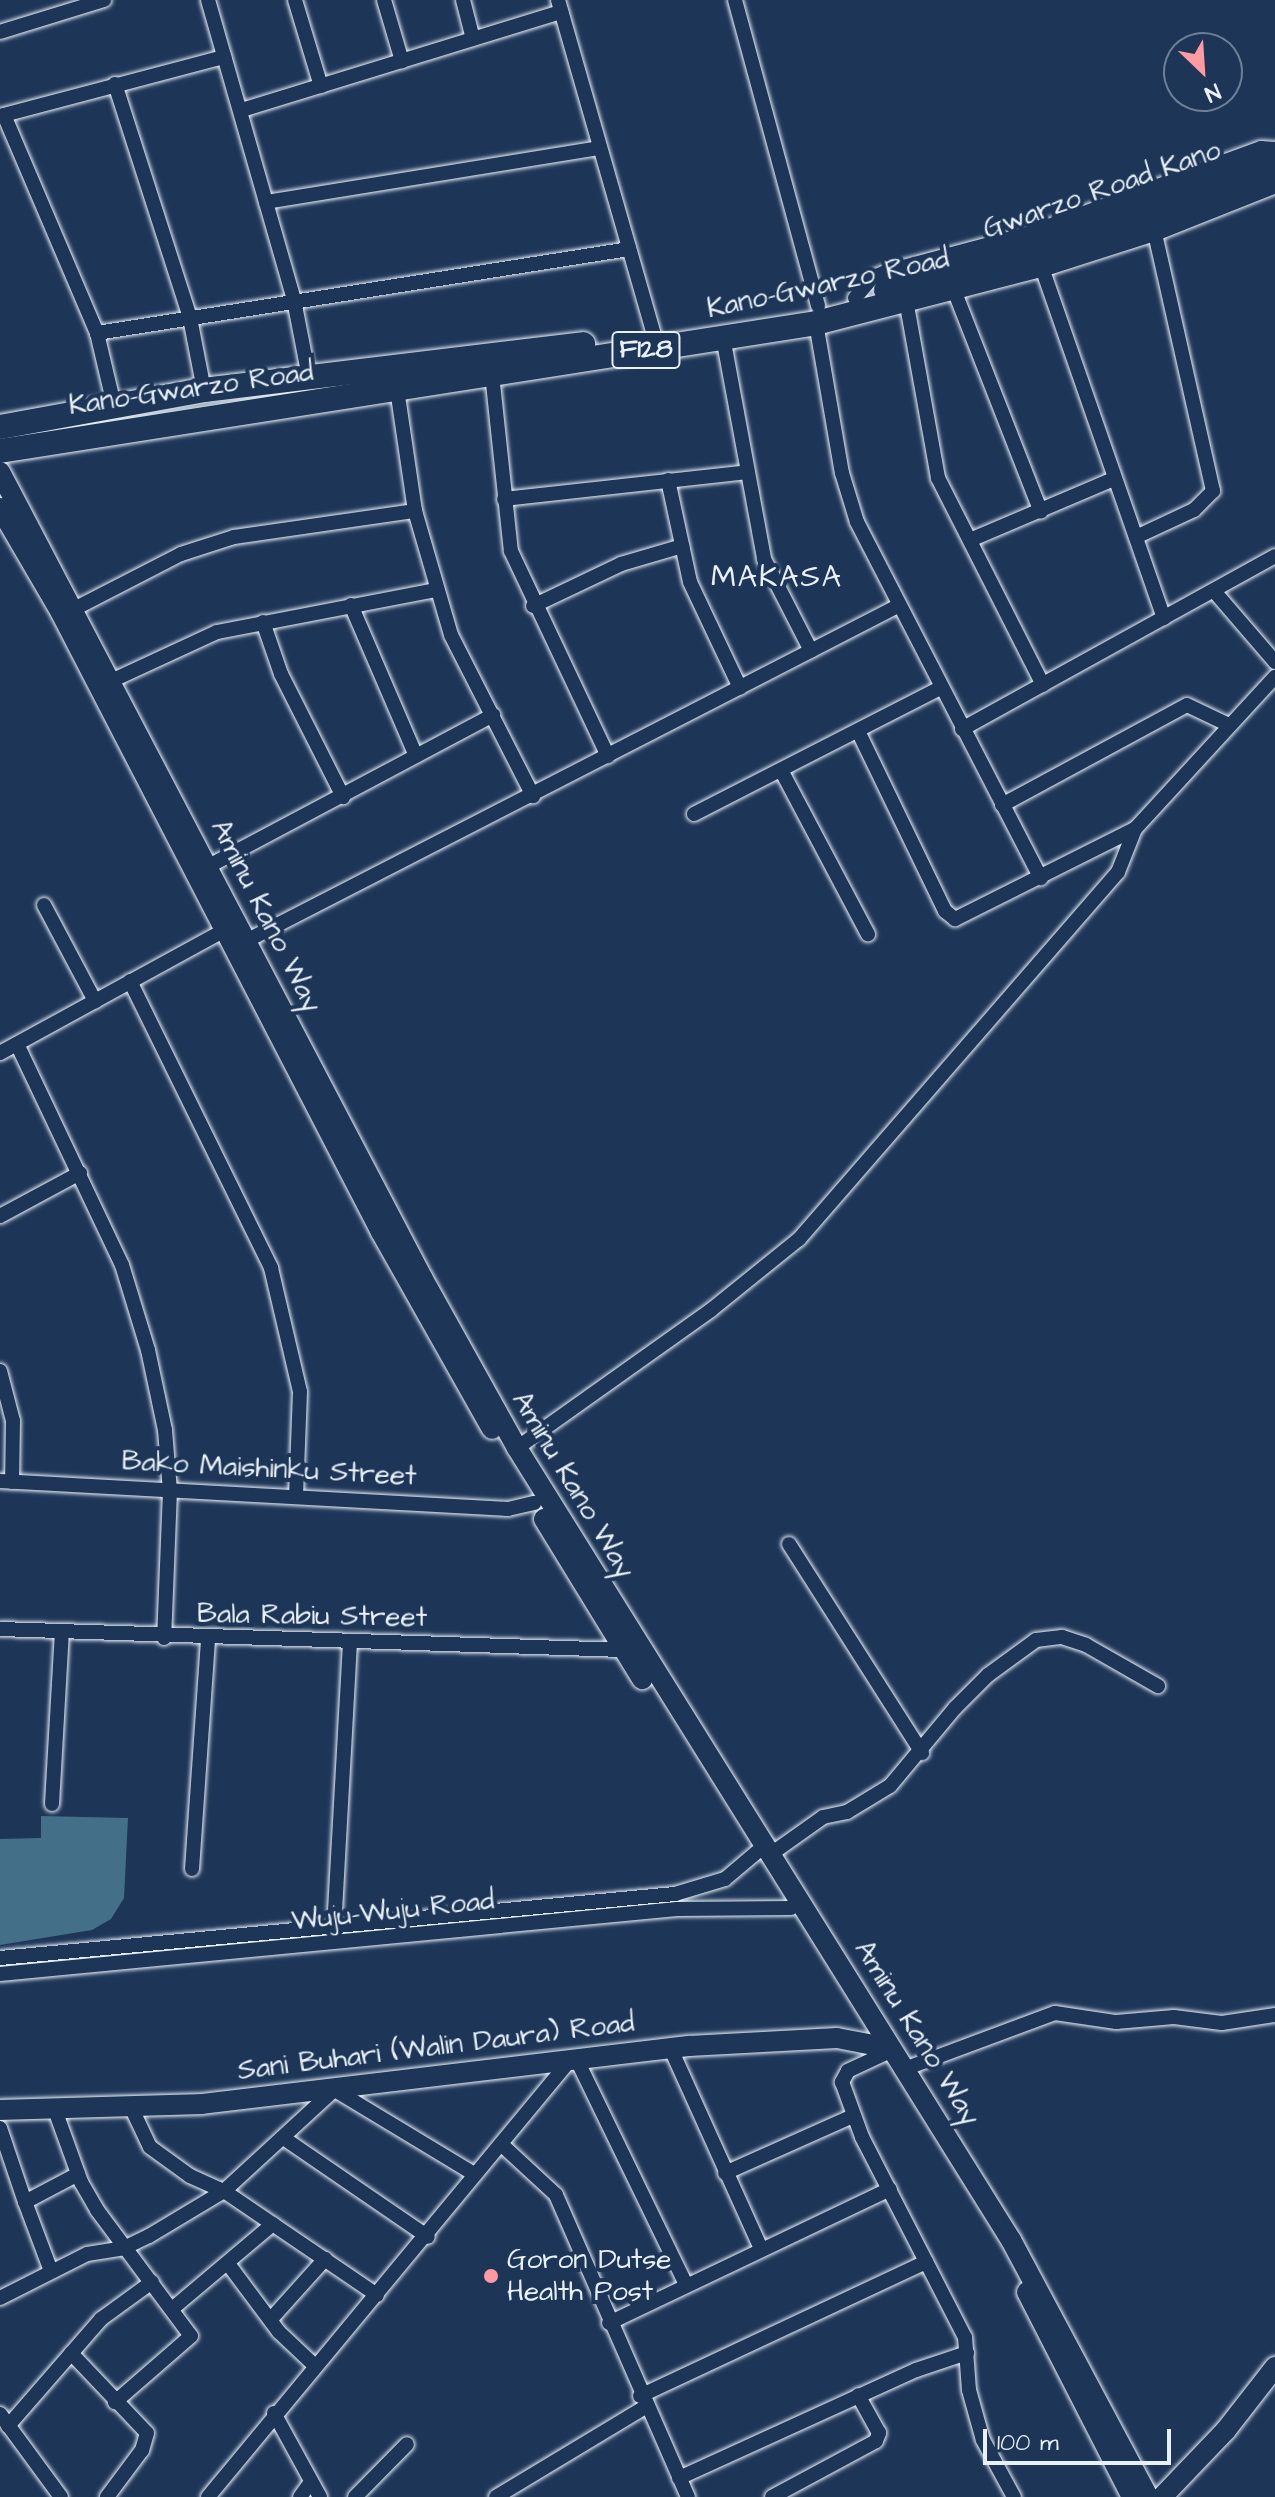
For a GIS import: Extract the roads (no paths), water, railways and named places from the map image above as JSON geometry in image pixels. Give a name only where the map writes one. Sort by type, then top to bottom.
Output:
[{"type":"main road","name":"Gwarzo Road Kano","points":[[0,427],[204,390],[817,314],[855,298],[1024,252],[1275,162]]},
{"type":"main road","name":"Kano-Gwarzo Road","points":[[0,451],[723,337],[817,314],[954,290],[1154,229],[1275,181]]},
{"type":"main road","name":"Aminu Kano Way","points":[[0,472],[111,681],[150,772],[225,930],[257,977],[388,1245],[495,1421],[534,1503],[622,1650],[764,1853],[907,2068],[1063,2328],[1147,2497]]},
{"type":"main road","name":"Aminu Kano Way","points":[[0,508],[150,772],[209,866],[246,941],[257,977]]},
{"type":"main road","name":"Aminu Kano Way","points":[[495,1421],[517,1448],[764,1853],[791,1908],[1001,2245],[1132,2497]]},
{"type":"main road","name":"Sani Buhari (Walin Daura) Road","points":[[0,2110],[132,2109],[336,2088],[670,2047],[837,2038],[881,2050]]},
{"type":"main road","points":[[1147,2497],[1162,2497],[1226,2430],[1275,2367]]},
{"type":"street","points":[[0,32],[104,0]]},
{"type":"street","points":[[208,0],[294,300],[309,377]]},
{"type":"street","points":[[295,0],[321,86]]},
{"type":"street","points":[[384,0],[402,61]]},
{"type":"street","points":[[463,0],[473,39]]},
{"type":"street","points":[[735,0],[817,314],[842,473],[857,522],[896,607],[1041,878]]},
{"type":"street","points":[[242,110],[473,39],[559,6],[654,334]]},
{"type":"street","points":[[114,405],[97,333],[2,116],[224,57]]},
{"type":"street","points":[[115,84],[190,318],[204,390]]},
{"type":"street","points":[[266,202],[598,148]]},
{"type":"street","points":[[855,298],[872,278],[888,271],[1027,234],[1261,148],[1275,149]]},
{"type":"street","points":[[1136,537],[1194,510],[1213,491],[1154,229]]},
{"type":"street","points":[[97,333],[629,249]]},
{"type":"street","points":[[1041,265],[1164,618]]},
{"type":"street","points":[[954,290],[1041,512]]},
{"type":"street","points":[[906,300],[930,455],[1043,685]]},
{"type":"street","points":[[723,337],[764,559],[811,651]]},
{"type":"street","points":[[492,374],[511,551],[533,606],[608,756]]},
{"type":"street","points":[[397,389],[415,511],[451,635],[533,796]]},
{"type":"street","points":[[504,499],[748,472]]},
{"type":"street","points":[[970,540],[1114,479]]},
{"type":"street","points":[[668,480],[690,582],[740,688]]},
{"type":"street","points":[[74,609],[181,554],[234,537],[415,511]]},
{"type":"street","points":[[533,606],[621,564],[682,546]]},
{"type":"street","points":[[962,729],[1275,556]]},
{"type":"street","points":[[111,681],[217,632],[436,590]]},
{"type":"street","points":[[1214,591],[1275,662]]},
{"type":"street","points":[[351,605],[416,756]]},
{"type":"street","points":[[246,941],[896,607]]},
{"type":"street","points":[[263,622],[281,674],[343,797]]},
{"type":"street","points":[[858,731],[952,918],[961,918],[1135,829],[1275,677]]},
{"type":"street","points":[[694,814],[940,688]]},
{"type":"street","points":[[1002,805],[1187,705],[1229,725]]},
{"type":"street","points":[[209,866],[493,715]]},
{"type":"street","points":[[781,770],[868,934]]},
{"type":"street","points":[[517,1448],[711,1310],[799,1239],[1118,872],[1135,829]]},
{"type":"street","points":[[44,905],[95,1001]]},
{"type":"street","points":[[0,1053],[225,930]]},
{"type":"street","points":[[130,981],[271,1268],[300,1392],[296,1496]]},
{"type":"street","points":[[17,1044],[122,1265],[148,1350],[165,1430],[170,1491],[164,1638]]},
{"type":"street","points":[[0,1216],[80,1173]]},
{"type":"street","points":[[0,1371],[13,1421],[6,1482]]},
{"type":"street","name":"Bako Maishinku Street","points":[[6,1482],[508,1509],[534,1503]]},
{"type":"street","points":[[789,1544],[922,1753]]},
{"type":"street","name":"Bala Rabiu Street","points":[[0,1629],[164,1638],[622,1650]]},
{"type":"street","points":[[52,1804],[62,1633]]},
{"type":"street","name":"Wuju-Wuju Road","points":[[0,1958],[334,1929],[700,1890],[725,1879],[823,1817],[847,1812],[890,1786],[922,1753],[977,1686],[1036,1640],[1062,1637],[1086,1645],[1158,1686]]},
{"type":"street","points":[[192,1869],[208,1639]]},
{"type":"street","points":[[334,1929],[350,1643]]},
{"type":"street","name":"Wuju-Wuju Road","points":[[0,1974],[677,1909],[791,1908]]},
{"type":"street","points":[[907,2068],[1063,2012],[1116,2022],[1174,2017],[1222,2023],[1275,2015]]},
{"type":"street","points":[[670,2047],[761,2249]]},
{"type":"street","points":[[881,2050],[848,2071],[842,2082],[853,2116],[965,2337],[969,2390],[983,2440],[1014,2497]]},
{"type":"street","points":[[208,2497],[313,2364],[428,2237],[474,2174],[574,2058],[686,2285]]},
{"type":"street","points":[[0,2298],[87,2254],[124,2248],[224,2191],[285,2139],[336,2088],[474,2174]]},
{"type":"street","points":[[132,2109],[150,2147],[190,2176],[224,2191],[377,2295]]},
{"type":"street","points":[[55,2110],[78,2174],[124,2248],[191,2338],[115,2402]]},
{"type":"street","points":[[725,2173],[853,2116]]},
{"type":"street","points":[[1,2138],[51,2271]]},
{"type":"street","points":[[285,2139],[428,2237]]},
{"type":"street","points":[[501,2144],[556,2195],[596,2279],[609,2323],[688,2497]]},
{"type":"street","points":[[25,2202],[78,2174]]},
{"type":"street","points":[[609,2323],[890,2189]]},
{"type":"street","points":[[172,2309],[229,2265],[273,2224]]},
{"type":"street","points":[[271,2319],[325,2259]]},
{"type":"street","points":[[496,2497],[643,2401],[926,2262]]},
{"type":"street","points":[[229,2265],[271,2319],[313,2364]]},
{"type":"street","points":[[61,2497],[5,2429],[101,2319],[152,2282]]},
{"type":"street","points":[[71,2353],[148,2439],[107,2497]]},
{"type":"street","points":[[679,2478],[858,2395],[967,2353]]},
{"type":"street","points":[[772,2497],[876,2441],[879,2433],[858,2395]]},
{"type":"street","points":[[274,2413],[320,2497]]},
{"type":"street","points":[[355,2497],[407,2444]]},
{"type":"street","points":[[300,2497],[311,2482]]},
{"type":"water","points":[[41,1816],[128,1818],[124,1898],[111,1919],[92,1930],[0,1945],[0,1839],[41,1838]]},
{"type":"place","name":"Goron Dutse Health Post","points":[[491,2276]]},
{"type":"district","name":"MAKASA","points":[[777,577]]}]
